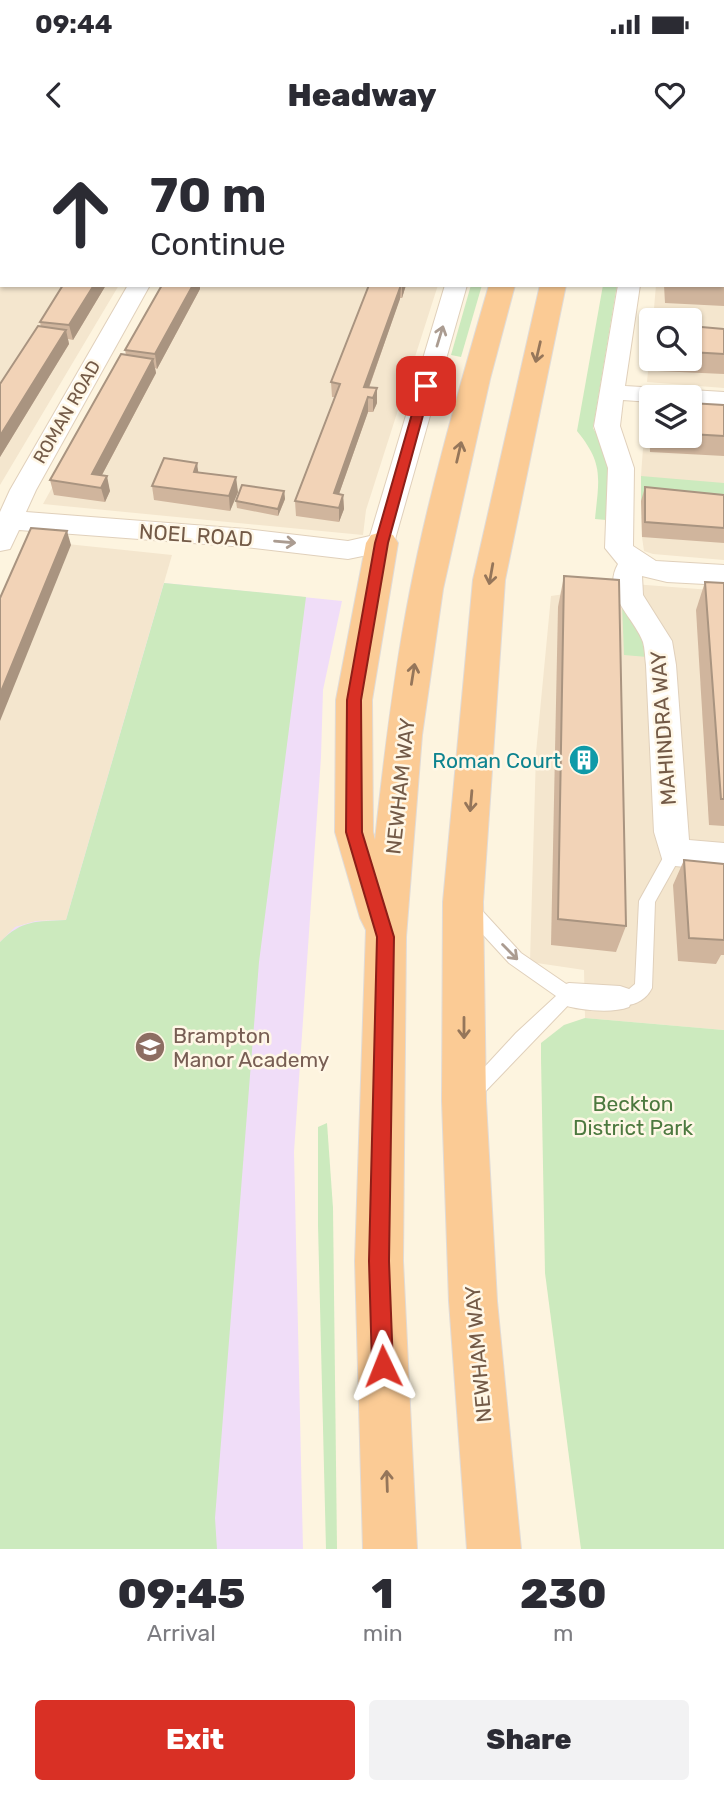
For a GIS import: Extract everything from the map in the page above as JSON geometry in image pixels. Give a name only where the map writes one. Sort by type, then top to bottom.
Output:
[{"type":"highway","name":"NEWHAM WAY","points":[[390,1549],[379,1261],[386,937],[404,735],[427,589],[476,379],[501,287]]},
{"type":"highway","name":"NEWHAM WAY","points":[[494,1549],[473,1301],[464,1101],[463,902],[489,580],[553,287]]},
{"type":"highway","points":[[382,543],[354,700],[354,832],[386,937]]},
{"type":"street","name":"ROMAN ROAD","points":[[5,531],[23,491],[138,287]]},
{"type":"street","points":[[382,543],[455,287]]},
{"type":"street","points":[[629,287],[607,426],[621,468],[619,548],[635,564],[654,570],[724,575]]},
{"type":"street","points":[[612,392],[724,400]]},
{"type":"street","name":"NOEL ROAD","points":[[5,531],[270,540],[348,550],[382,543]]},
{"type":"street","name":"MAHINDRA WAY","points":[[635,564],[628,571],[629,596],[657,641],[661,666],[674,852]]},
{"type":"street","points":[[674,852],[724,857]]},
{"type":"street","points":[[569,995],[620,998]]},
{"type":"lane","points":[[620,998],[632,997],[643,988],[647,901],[674,852]]},
{"type":"lane","points":[[463,902],[515,958],[569,995],[522,1039],[464,1101]]},
{"type":"shaded area","points":[[0,287],[118,287],[0,485]]},
{"type":"shaded area","points":[[163,287],[437,287],[366,510],[363,535],[43,504]]},
{"type":"shaded area","points":[[656,287],[724,287],[724,388],[647,382],[648,371],[702,371],[702,308],[654,308]]},
{"type":"shaded area","points":[[724,412],[724,560],[644,551],[641,476],[643,448],[702,448],[702,428]]},
{"type":"shaded area","points":[[29,540],[172,555],[66,920],[37,921],[16,927],[0,942],[0,606]]},
{"type":"shaded area","name":"Brampton Manor Academy","points":[[164,583],[342,601],[323,690],[321,757],[294,1152],[303,1549],[0,1549],[0,942],[15,927],[36,921],[66,920]]},
{"type":"shaded area","points":[[633,584],[724,591],[724,1030],[585,1018],[584,970],[530,962],[536,753],[551,596]]},
{"type":"green space","points":[[470,287],[481,287],[461,357],[451,355]]},
{"type":"green space","points":[[603,287],[617,287],[593,428],[607,453],[609,466],[606,520],[595,519],[598,472],[592,453],[577,431]]},
{"type":"green space","points":[[641,476],[724,483],[724,509],[641,501]]},
{"type":"green space","name":"Brampton Manor Academy","points":[[164,583],[306,597],[259,962],[215,1518],[217,1549],[0,1549],[0,942],[23,925],[66,920]]},
{"type":"green space","points":[[622,603],[642,637],[647,657],[624,655]]},
{"type":"green space","name":"Beckton District Park","points":[[585,1018],[724,1030],[724,1549],[581,1549],[545,1273],[541,1043],[564,1025]]},
{"type":"green space","points":[[327,1123],[333,1208],[337,1549],[326,1549],[318,1225],[318,1127]]},
{"type":"building","points":[[62,287],[93,287],[69,325],[40,322]]},
{"type":"building","points":[[161,287],[192,287],[155,354],[125,350]]},
{"type":"building","points":[[368,287],[400,287],[364,387],[377,388],[373,398],[368,397],[334,493],[343,495],[339,508],[295,501],[340,384],[331,382]]},
{"type":"building","points":[[38,326],[66,330],[0,436],[0,384]]},
{"type":"building","points":[[702,327],[724,329],[724,354],[702,353]]},
{"type":"building","points":[[121,354],[153,359],[92,474],[107,476],[101,488],[50,480]]},
{"type":"building","points":[[702,404],[724,405],[724,436],[702,435]]},
{"type":"building","points":[[164,458],[197,463],[194,472],[236,477],[229,496],[152,486]]},
{"type":"building","points":[[242,485],[284,491],[278,509],[236,501]]},
{"type":"building","points":[[645,487],[724,495],[724,528],[645,522]]},
{"type":"building","points":[[31,528],[67,531],[0,694],[0,598]]},
{"type":"building","name":"Roman Court","points":[[564,576],[619,580],[626,926],[558,919]]},
{"type":"building","points":[[705,582],[724,583],[724,799],[721,799]]},
{"type":"building","points":[[684,860],[724,864],[724,940],[689,938]]},
{"type":"place","name":"Roman Court","points":[[584,760]]},
{"type":"place","name":"Brampton Manor Academy","points":[[150,1047]]},
{"type":"route","points":[[383,1366],[379,1261],[386,937],[354,832],[354,700],[382,543],[426,386]]}]
